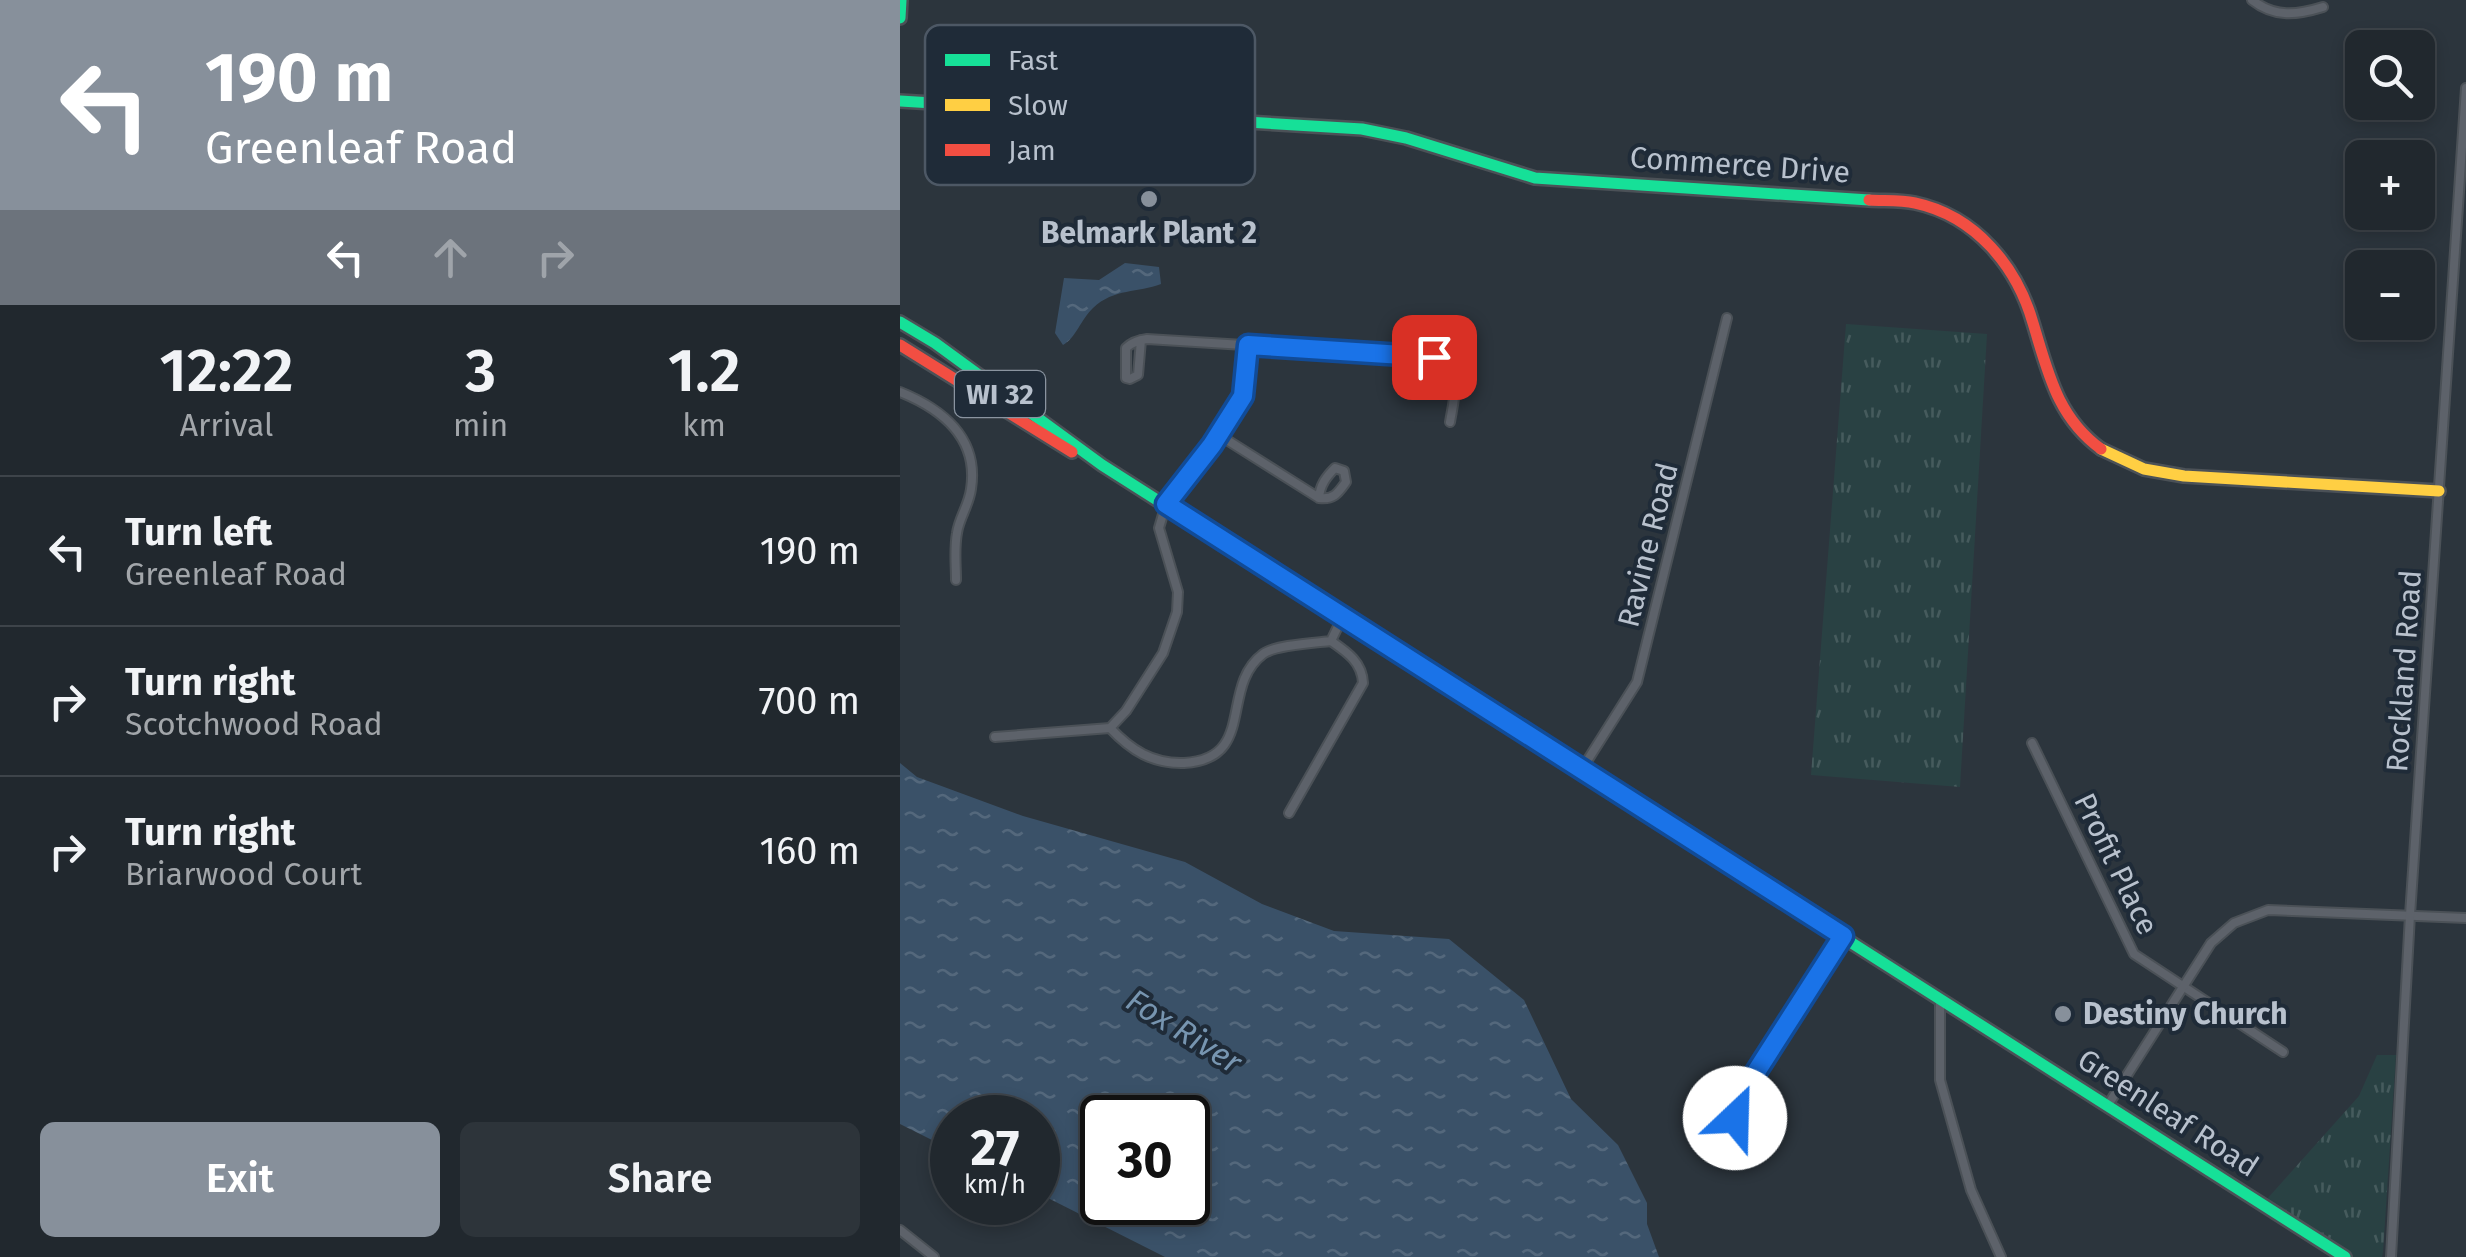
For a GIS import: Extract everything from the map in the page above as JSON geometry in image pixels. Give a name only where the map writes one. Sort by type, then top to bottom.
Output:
[{"type":"main road","points":[[900,18],[901,0]]},
{"type":"main road","name":"Commerce Drive","points":[[900,101],[925,102]]},
{"type":"main road","name":"Commerce Drive","points":[[1255,122],[1362,128],[1535,178],[1914,203],[1961,222],[2000,257],[2024,296],[2057,402],[2082,434],[2117,459],[2165,474],[2439,491]]},
{"type":"main road","name":"Greenleaf Road","points":[[900,322],[936,343],[1102,465],[2346,1257]]},
{"type":"main road","name":"Greenleaf Road","points":[[900,345],[1044,437],[1102,465]]},
{"type":"street","points":[[2252,0],[2266,10],[2285,14],[2324,8]]},
{"type":"street","name":"Rockland Road","points":[[2390,1257],[2466,88]]},
{"type":"street","name":"Ravine Road","points":[[1582,769],[1637,682],[1728,318]]},
{"type":"street","points":[[1141,340],[1138,375],[1130,380],[1126,378],[1125,351],[1141,340],[1441,358],[1455,377],[1450,422]]},
{"type":"street","points":[[996,738],[1110,728],[1126,711],[1163,652],[1177,612],[1178,592],[1159,528],[1166,504],[1219,435],[1243,396],[1248,345]]},
{"type":"street","points":[[900,392],[925,402],[954,425],[966,445],[971,491],[957,532],[956,580]]},
{"type":"street","points":[[1219,435],[1319,498]]},
{"type":"street","points":[[1331,641],[1342,618]]},
{"type":"street","points":[[1110,728],[1130,749],[1150,759],[1179,763],[1206,760],[1220,752],[1228,738],[1248,669],[1266,651],[1331,641],[1353,657],[1362,671],[1363,682],[1289,813]]},
{"type":"street","name":"Profit Place","points":[[2032,743],[2132,950],[2141,960],[2283,1052]]},
{"type":"street","points":[[2108,1105],[2218,935],[2234,923],[2254,913],[2282,910],[2466,918]]},
{"type":"street","points":[[1752,1158],[1735,1122],[1738,1102],[1843,936]]},
{"type":"street","points":[[1940,1000],[1940,1080],[1971,1190],[2001,1257]]},
{"type":"street","points":[[900,1230],[934,1257]]},
{"type":"green space","points":[[1846,324],[1987,334],[1960,787],[1811,775]]},
{"type":"green space","points":[[2377,1055],[2396,1055],[2383,1252],[2382,1257],[2353,1257],[2267,1199],[2359,1096]]},
{"type":"water","points":[[1125,263],[1159,267],[1161,284],[1101,302],[1063,345],[1055,333],[1064,278],[1099,280]]},
{"type":"water","name":"Fox River","points":[[900,763],[917,777],[1023,816],[1185,862],[1262,904],[1334,931],[1449,939],[1524,1000],[1571,1099],[1618,1145],[1647,1203],[1647,1224],[1659,1257],[1165,1257],[1102,1225],[1210,1225],[1210,1095],[1080,1095],[1080,1214],[1060,1204],[1060,1095],[930,1095],[930,1139],[900,1124]]},
{"type":"traffic: fast","points":[[900,18],[901,0]]},
{"type":"traffic: fast","points":[[900,101],[925,103]]},
{"type":"traffic: fast","points":[[1255,123],[1362,129],[1406,138],[1535,178],[1869,200]]},
{"type":"traffic: fast","points":[[900,322],[935,343],[1102,465],[1454,689]]},
{"type":"traffic: fast","points":[[1811,917],[2345,1257]]},
{"type":"traffic: slow","points":[[2101,449],[2144,469],[2184,476],[2439,491]]},
{"type":"traffic: slow","points":[[1454,689],[1811,917]]},
{"type":"traffic: jam","points":[[1869,200],[1909,202],[1937,210],[1957,219],[1991,247],[2026,302],[2064,408],[2101,449]]},
{"type":"traffic: jam","points":[[900,345],[1072,452]]},
{"type":"place","name":"Belmark Plant 2","points":[[1149,199]]},
{"type":"place","name":"Destiny Church","points":[[2063,1014]]},
{"type":"route","points":[[1434,357],[1248,345],[1243,396],[1212,445],[1166,504],[1843,936],[1740,1097],[1735,1118]]}]
